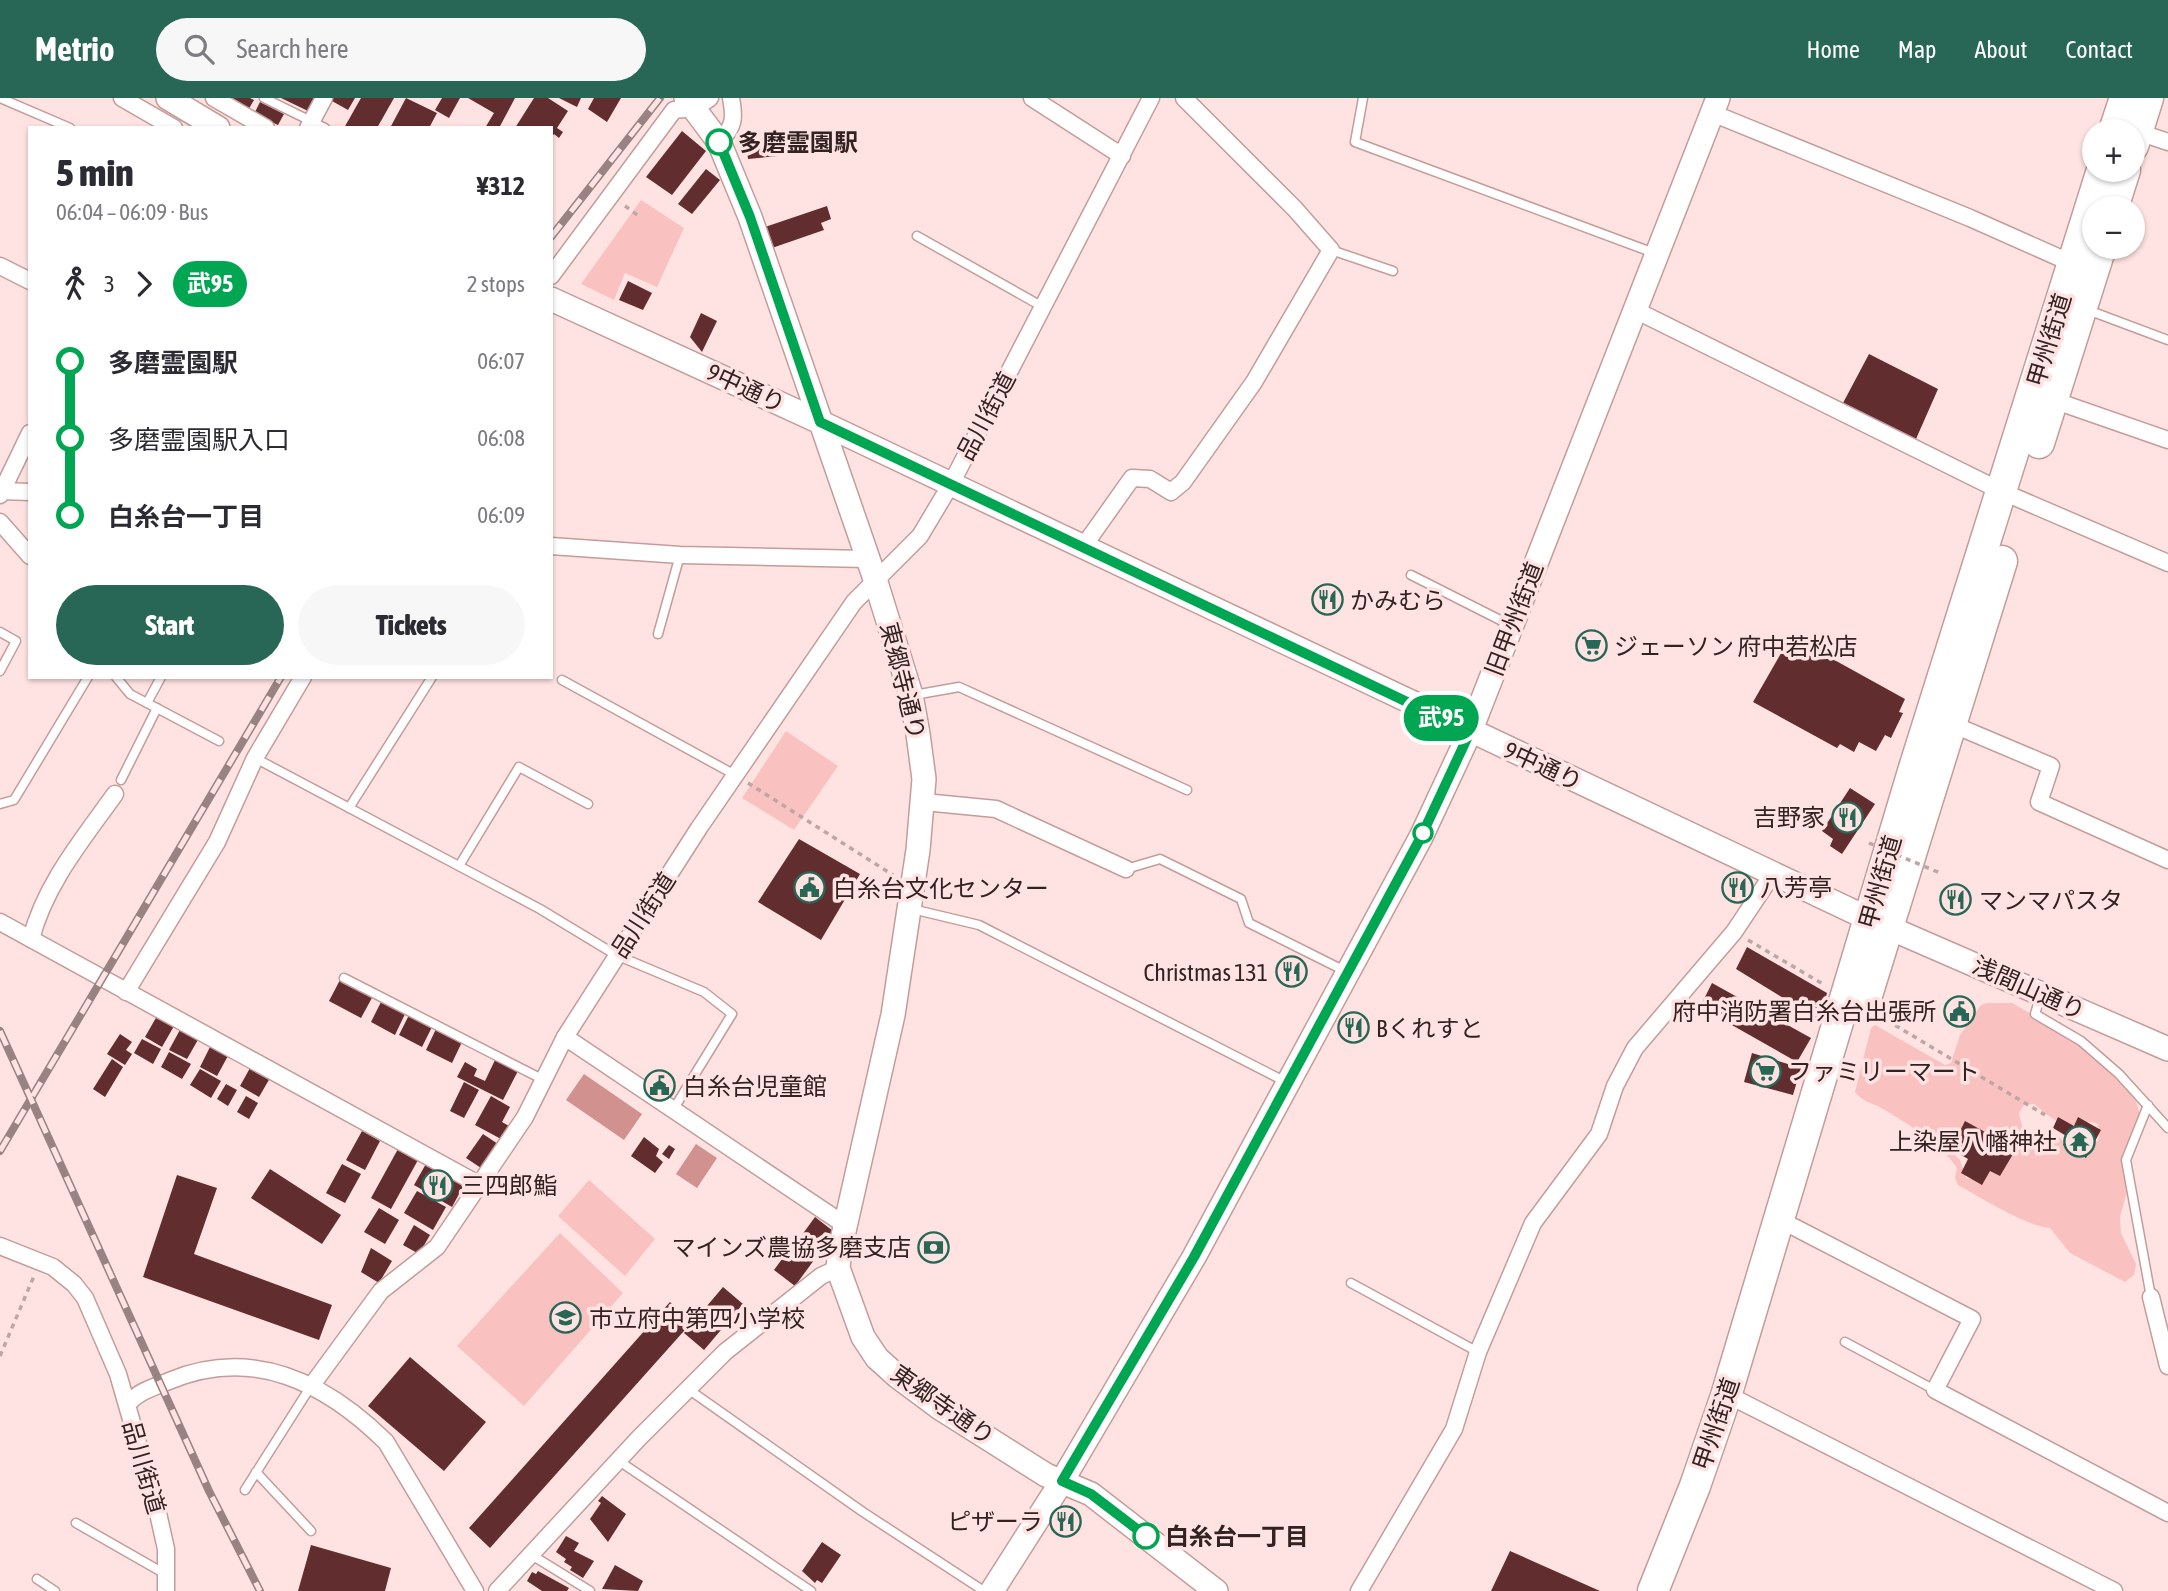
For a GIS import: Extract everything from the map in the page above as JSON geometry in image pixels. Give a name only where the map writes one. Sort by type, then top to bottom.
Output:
[{"type":"highway","points":[[2124,98],[2126,119]]},
{"type":"highway","points":[[2137,119],[2148,98]]},
{"type":"highway","name":"甲州街道","points":[[1880,923],[1954,725],[2011,496],[2053,400],[2081,308],[2100,182]]},
{"type":"highway","name":"甲州街道","points":[[1653,1591],[1695,1486],[1726,1396],[1855,1002],[2011,496],[2089,261]]},
{"type":"highway","name":"甲州街道","points":[[1671,1591],[1702,1518],[1740,1401],[1794,1227],[1855,1002]]},
{"type":"street","points":[[122,98],[171,126]]},
{"type":"street","points":[[167,98],[215,126]]},
{"type":"street","points":[[214,98],[263,126]]},
{"type":"street","points":[[315,126],[324,98]]},
{"type":"street","points":[[719,142],[733,126],[735,118],[731,98]]},
{"type":"street","points":[[1032,98],[1122,156]]},
{"type":"street","name":"品川街道","points":[[166,1583],[166,1549],[158,1513],[128,1417],[128,1404],[134,1397],[149,1389],[187,1373],[216,1367],[261,1369],[312,1384],[381,1291],[437,1247],[525,1118],[565,1037],[616,955],[853,602],[870,569],[896,564],[920,536],[951,484],[1151,98]]},
{"type":"street","points":[[1083,547],[1132,478],[1150,479],[1171,492],[1183,482],[1254,383],[1331,250],[1295,209],[1184,98]]},
{"type":"street","points":[[553,273],[674,110],[697,101]]},
{"type":"street","name":"東郷寺通り","points":[[697,101],[719,142],[750,217],[911,695],[918,734],[924,802],[911,898],[893,1015],[845,1225],[838,1268],[863,1337],[887,1367],[940,1408],[1046,1475],[1091,1494],[1216,1591]]},
{"type":"street","points":[[1715,105],[1970,218],[2089,261]]},
{"type":"street","name":"旧甲州街道","points":[[992,1591],[1062,1481],[1194,1257],[1286,1082],[1421,837],[1470,732],[1715,105]]},
{"type":"street","points":[[2145,139],[2168,142]]},
{"type":"street","points":[[0,266],[28,280]]},
{"type":"street","name":"9中通り","points":[[553,300],[820,422],[1470,732],[1880,923]]},
{"type":"street","points":[[1635,310],[2011,496],[2167,564]]},
{"type":"street","points":[[2053,400],[2168,440]]},
{"type":"street","points":[[28,437],[0,492],[28,492]]},
{"type":"street","points":[[0,522],[28,554]]},
{"type":"street","points":[[553,546],[870,569]]},
{"type":"street","points":[[127,992],[217,842],[255,758],[302,679]]},
{"type":"street","points":[[1954,725],[2051,766],[2039,802],[2168,860]]},
{"type":"street","points":[[31,939],[38,912],[70,858],[118,787]]},
{"type":"street","points":[[924,802],[996,809],[1126,869]]},
{"type":"street","points":[[1359,1591],[1454,1429],[1478,1352],[1533,1223],[1599,1134],[1615,1086],[1635,1048],[1734,932],[1774,872]]},
{"type":"street","points":[[0,922],[480,1185]]},
{"type":"street","name":"浅間山通り","points":[[1880,923],[2168,1049]]},
{"type":"street","points":[[565,1037],[845,1225]]},
{"type":"street","points":[[1794,1227],[1972,1319],[1935,1390],[2168,1514]]},
{"type":"street","points":[[0,1246],[40,1261],[62,1273],[85,1298],[128,1404]]},
{"type":"street","points":[[497,1591],[725,1352],[821,1276],[838,1268]]},
{"type":"street","points":[[2151,1297],[2168,1366]]},
{"type":"street","points":[[312,1384],[368,1425],[386,1442],[475,1591]]},
{"type":"street","points":[[1740,1401],[2114,1591]]},
{"type":"lane","points":[[0,98],[65,126]]},
{"type":"lane","points":[[264,98],[315,126]]},
{"type":"lane","points":[[1363,98],[1355,142],[1657,254]]},
{"type":"lane","points":[[917,236],[1043,307]]},
{"type":"lane","points":[[1331,250],[1393,271]]},
{"type":"lane","points":[[2081,308],[2168,340]]},
{"type":"lane","points":[[658,634],[680,555]]},
{"type":"lane","points":[[1411,575],[1511,625]]},
{"type":"lane","points":[[0,632],[16,641],[0,671]]},
{"type":"lane","points":[[0,804],[14,800],[87,679]]},
{"type":"lane","points":[[118,679],[131,694],[219,740]]},
{"type":"lane","points":[[147,703],[160,679]]},
{"type":"lane","points":[[349,808],[431,679]]},
{"type":"lane","points":[[562,680],[737,776]]},
{"type":"lane","points":[[911,695],[960,687],[1187,790]]},
{"type":"lane","points":[[118,787],[157,708]]},
{"type":"lane","points":[[255,758],[540,909],[616,955],[704,992],[732,1014],[673,1110]]},
{"type":"lane","points":[[459,866],[519,767],[588,804]]},
{"type":"lane","points":[[1126,869],[1160,859],[1241,899],[1249,923],[1347,972]]},
{"type":"lane","points":[[911,898],[979,925],[1286,1082]]},
{"type":"lane","points":[[344,978],[542,1079]]},
{"type":"lane","points":[[2041,994],[2035,1014],[2081,1041],[2119,1074],[2168,1128]]},
{"type":"lane","points":[[2148,1105],[2126,1160],[2151,1297]]},
{"type":"lane","points":[[1351,1283],[1478,1352]]},
{"type":"lane","points":[[1845,1342],[1935,1390]]},
{"type":"lane","points":[[245,1490],[312,1384]]},
{"type":"lane","points":[[688,1389],[863,1512],[984,1591]]},
{"type":"lane","points":[[619,1461],[811,1591]]},
{"type":"lane","points":[[256,1472],[311,1531]]},
{"type":"lane","points":[[76,1523],[166,1583]]},
{"type":"lane","points":[[530,1554],[590,1591]]},
{"type":"lane","points":[[37,1579],[55,1591]]},
{"type":"path","points":[[625,206],[640,216]]},
{"type":"path","points":[[737,776],[911,898]]},
{"type":"path","points":[[1869,843],[1940,873]]},
{"type":"path","points":[[1734,932],[2045,1115]]},
{"type":"path","points":[[0,1356],[40,1261]]},
{"type":"shaded area","points":[[641,200],[684,228],[657,287],[625,273],[614,300],[581,284]]},
{"type":"shaded area","points":[[786,731],[838,766],[794,830],[742,798]]},
{"type":"shaded area","points":[[2012,1003],[2080,1042],[2115,1074],[2136,1101],[2140,1116],[2125,1178],[2127,1192],[2120,1217],[2121,1233],[2136,1264],[2134,1275],[2125,1282],[2070,1253],[2050,1228],[2016,1217],[1958,1185],[1955,1178],[1957,1168],[1943,1151],[1913,1128],[1855,1092],[1871,1028],[1875,1025],[1945,1065],[1951,1063],[1960,1035],[1981,1005]],"holes":[[[2034,1104],[2064,1124],[2098,1124],[2099,1139],[2082,1155],[2070,1151],[2059,1136],[2028,1134],[2021,1124],[2019,1113],[2024,1105]],[[1965,1132],[1975,1177],[1971,1179],[1966,1178],[1960,1160],[1946,1146],[1951,1139]]]},
{"type":"shaded area","points":[[584,1074],[642,1114],[624,1140],[566,1100]]},
{"type":"shaded area","points":[[696,1144],[717,1158],[697,1188],[676,1174]]},
{"type":"shaded area","points":[[589,1180],[655,1239],[625,1276],[558,1216]]},
{"type":"shaded area","points":[[560,1233],[623,1293],[524,1406],[457,1346]]},
{"type":"building","points":[[221,98],[250,98],[254,100],[247,112]]},
{"type":"building","points":[[281,98],[315,98],[308,111]]},
{"type":"building","points":[[333,98],[355,98],[348,110],[332,101]]},
{"type":"building","points":[[361,98],[394,98],[378,126],[345,126]]},
{"type":"building","points":[[406,98],[437,113],[430,126],[391,126]]},
{"type":"building","points":[[442,98],[460,98],[449,118],[435,110]]},
{"type":"building","points":[[468,98],[515,98],[500,126],[486,126],[494,113]]},
{"type":"building","points":[[534,98],[548,98],[568,111],[557,128],[563,132],[559,138],[553,135],[553,126],[516,126]]},
{"type":"building","points":[[559,98],[581,98],[577,107]]},
{"type":"building","points":[[594,98],[621,98],[607,122],[588,109]]},
{"type":"building","points":[[260,102],[284,114],[278,125],[254,114]]},
{"type":"building","points":[[682,131],[706,151],[672,195],[646,177]]},
{"type":"building","points":[[777,142],[778,156],[748,159],[746,144]]},
{"type":"building","points":[[706,169],[720,180],[692,214],[678,204]]},
{"type":"building","points":[[827,206],[831,219],[821,223],[824,230],[772,248],[765,227]]},
{"type":"building","points":[[628,281],[652,293],[643,310],[619,300]]},
{"type":"building","points":[[701,313],[717,321],[702,352],[690,337]]},
{"type":"building","points":[[1869,354],[1938,389],[1916,439],[1843,403]]},
{"type":"building","points":[[1791,636],[1905,699],[1899,712],[1903,713],[1891,738],[1885,735],[1876,751],[1859,742],[1854,752],[1840,744],[1837,748],[1753,702]]},
{"type":"building","points":[[1850,788],[1875,804],[1842,854],[1830,846],[1833,839],[1822,831]]},
{"type":"building","name":"白糸台文化センター","points":[[799,839],[860,874],[821,940],[758,902]]},
{"type":"building","points":[[1747,947],[1827,993],[1819,1020],[1736,969]]},
{"type":"building","points":[[340,980],[373,996],[361,1018],[329,1001]]},
{"type":"building","points":[[1712,983],[1811,1038],[1797,1062],[1700,1007]]},
{"type":"building","points":[[381,1002],[405,1014],[395,1035],[371,1022]]},
{"type":"building","points":[[409,1015],[432,1027],[422,1047],[399,1035]]},
{"type":"building","points":[[157,1016],[174,1026],[162,1047],[145,1037]]},
{"type":"building","points":[[181,1028],[199,1038],[187,1059],[169,1050]]},
{"type":"building","points":[[436,1029],[462,1042],[452,1063],[426,1050]]},
{"type":"building","points":[[120,1034],[132,1042],[126,1050],[132,1054],[125,1065],[107,1054]]},
{"type":"building","points":[[142,1039],[161,1049],[153,1064],[134,1053]]},
{"type":"building","points":[[211,1045],[229,1054],[217,1076],[200,1067]]},
{"type":"building","points":[[169,1052],[191,1064],[182,1079],[161,1067]]},
{"type":"building","points":[[1752,1053],[1801,1068],[1793,1095],[1744,1082]]},
{"type":"building","points":[[112,1059],[123,1067],[105,1097],[93,1089]]},
{"type":"building","points":[[495,1060],[518,1071],[503,1100],[457,1077],[465,1062],[477,1069],[474,1076],[485,1081]]},
{"type":"building","points":[[250,1068],[270,1078],[259,1097],[240,1086]]},
{"type":"building","points":[[200,1069],[221,1081],[211,1098],[190,1085]]},
{"type":"building","points":[[464,1082],[479,1090],[464,1118],[450,1111]]},
{"type":"building","points":[[226,1084],[237,1090],[228,1106],[217,1099]]},
{"type":"building","points":[[246,1096],[258,1103],[249,1119],[237,1112]]},
{"type":"building","points":[[491,1096],[510,1107],[502,1122],[509,1126],[501,1139],[475,1125]]},
{"type":"building","name":"上染屋八幡神社","points":[[2058,1117],[2074,1126],[2078,1117],[2101,1130],[2086,1158],[2063,1145],[2068,1137],[2053,1128]]},
{"type":"building","points":[[1965,1121],[2016,1149],[2000,1176],[1990,1171],[1982,1185],[1961,1173],[1968,1159],[1951,1149]]},
{"type":"building","points":[[362,1131],[380,1141],[365,1170],[346,1160]]},
{"type":"building","points":[[483,1134],[498,1144],[481,1168],[466,1158]]},
{"type":"building","points":[[644,1137],[659,1149],[656,1156],[663,1162],[655,1173],[631,1156]]},
{"type":"building","points":[[669,1145],[675,1149],[669,1159],[662,1154]]},
{"type":"building","points":[[398,1149],[418,1160],[391,1209],[371,1198]]},
{"type":"building","points":[[427,1162],[465,1183],[452,1207],[414,1185]]},
{"type":"building","points":[[342,1164],[361,1174],[345,1203],[326,1193]]},
{"type":"building","points":[[270,1169],[341,1215],[322,1244],[251,1198]]},
{"type":"building","points":[[177,1175],[217,1188],[194,1254],[332,1305],[319,1340],[143,1277]]},
{"type":"building","points":[[417,1191],[446,1207],[433,1230],[404,1213]]},
{"type":"building","points":[[379,1208],[399,1220],[385,1244],[364,1232]]},
{"type":"building","points":[[815,1217],[833,1231],[817,1252],[799,1239]]},
{"type":"building","points":[[414,1225],[430,1235],[419,1254],[403,1245]]},
{"type":"building","points":[[796,1240],[817,1256],[795,1286],[774,1270]]},
{"type":"building","points":[[371,1248],[392,1261],[379,1283],[361,1272]]},
{"type":"building","points":[[723,1287],[743,1304],[704,1350],[684,1333]]},
{"type":"building","name":"市立府中第四小学校","points":[[670,1302],[692,1322],[490,1548],[469,1528]]},
{"type":"building","points":[[410,1357],[486,1422],[444,1471],[368,1406]]},
{"type":"building","points":[[602,1496],[626,1514],[608,1542],[590,1519],[601,1503],[598,1501]]},
{"type":"building","points":[[566,1536],[579,1543],[574,1551],[594,1561],[583,1578],[570,1570],[572,1567],[564,1562],[566,1559],[556,1552]]},
{"type":"building","points":[[822,1542],[841,1555],[822,1583],[817,1580],[815,1583],[802,1571]]},
{"type":"building","points":[[311,1545],[391,1568],[385,1591],[298,1591]]},
{"type":"building","points":[[1510,1551],[1600,1591],[1491,1591]]},
{"type":"building","points":[[615,1565],[643,1581],[638,1591],[602,1589]]},
{"type":"building","points":[[538,1571],[569,1588],[567,1591],[542,1591],[527,1581],[532,1572],[536,1574]]},
{"type":"railway","points":[[553,234],[660,98]]},
{"type":"railway","points":[[0,1151],[280,679]]},
{"type":"railway","points":[[0,1031],[209,1491],[260,1591]]},
{"type":"bus line","name":"武95","points":[[719,142],[750,217],[820,422],[1470,732],[1421,837],[1286,1082],[1194,1257],[1062,1481],[1091,1494],[1146,1536]]},
{"type":"place","name":"多磨霊園駅","points":[[719,142]]},
{"type":"place","name":"かみむら","points":[[1327,600]]},
{"type":"place","name":"ジェーソン 府中若松店","points":[[1591,646]]},
{"type":"place","name":"吉野家","points":[[1848,817]]},
{"type":"place","name":"八芳亭","points":[[1737,887]]},
{"type":"place","name":"白糸台文化センター","points":[[810,888]]},
{"type":"place","name":"マンマパスタ","points":[[1956,900]]},
{"type":"place","name":"Christmas 131","points":[[1291,972]]},
{"type":"place","name":"府中消防署白糸台出張所","points":[[1959,1011]]},
{"type":"place","name":"Bくれすと","points":[[1353,1028]]},
{"type":"place","name":"ファミリーマート","points":[[1765,1071]]},
{"type":"place","name":"白糸台児童館","points":[[660,1086]]},
{"type":"place","name":"上染屋八幡神社","points":[[2080,1141]]},
{"type":"place","name":"三四郎鮨","points":[[438,1185]]},
{"type":"place","name":"マインズ農協多磨支店","points":[[934,1247]]},
{"type":"place","name":"市立府中第四小学校","points":[[566,1318]]},
{"type":"place","name":"ピザーラ","points":[[1066,1521]]},
{"type":"place","name":"白糸台一丁目","points":[[1146,1536]]}]
